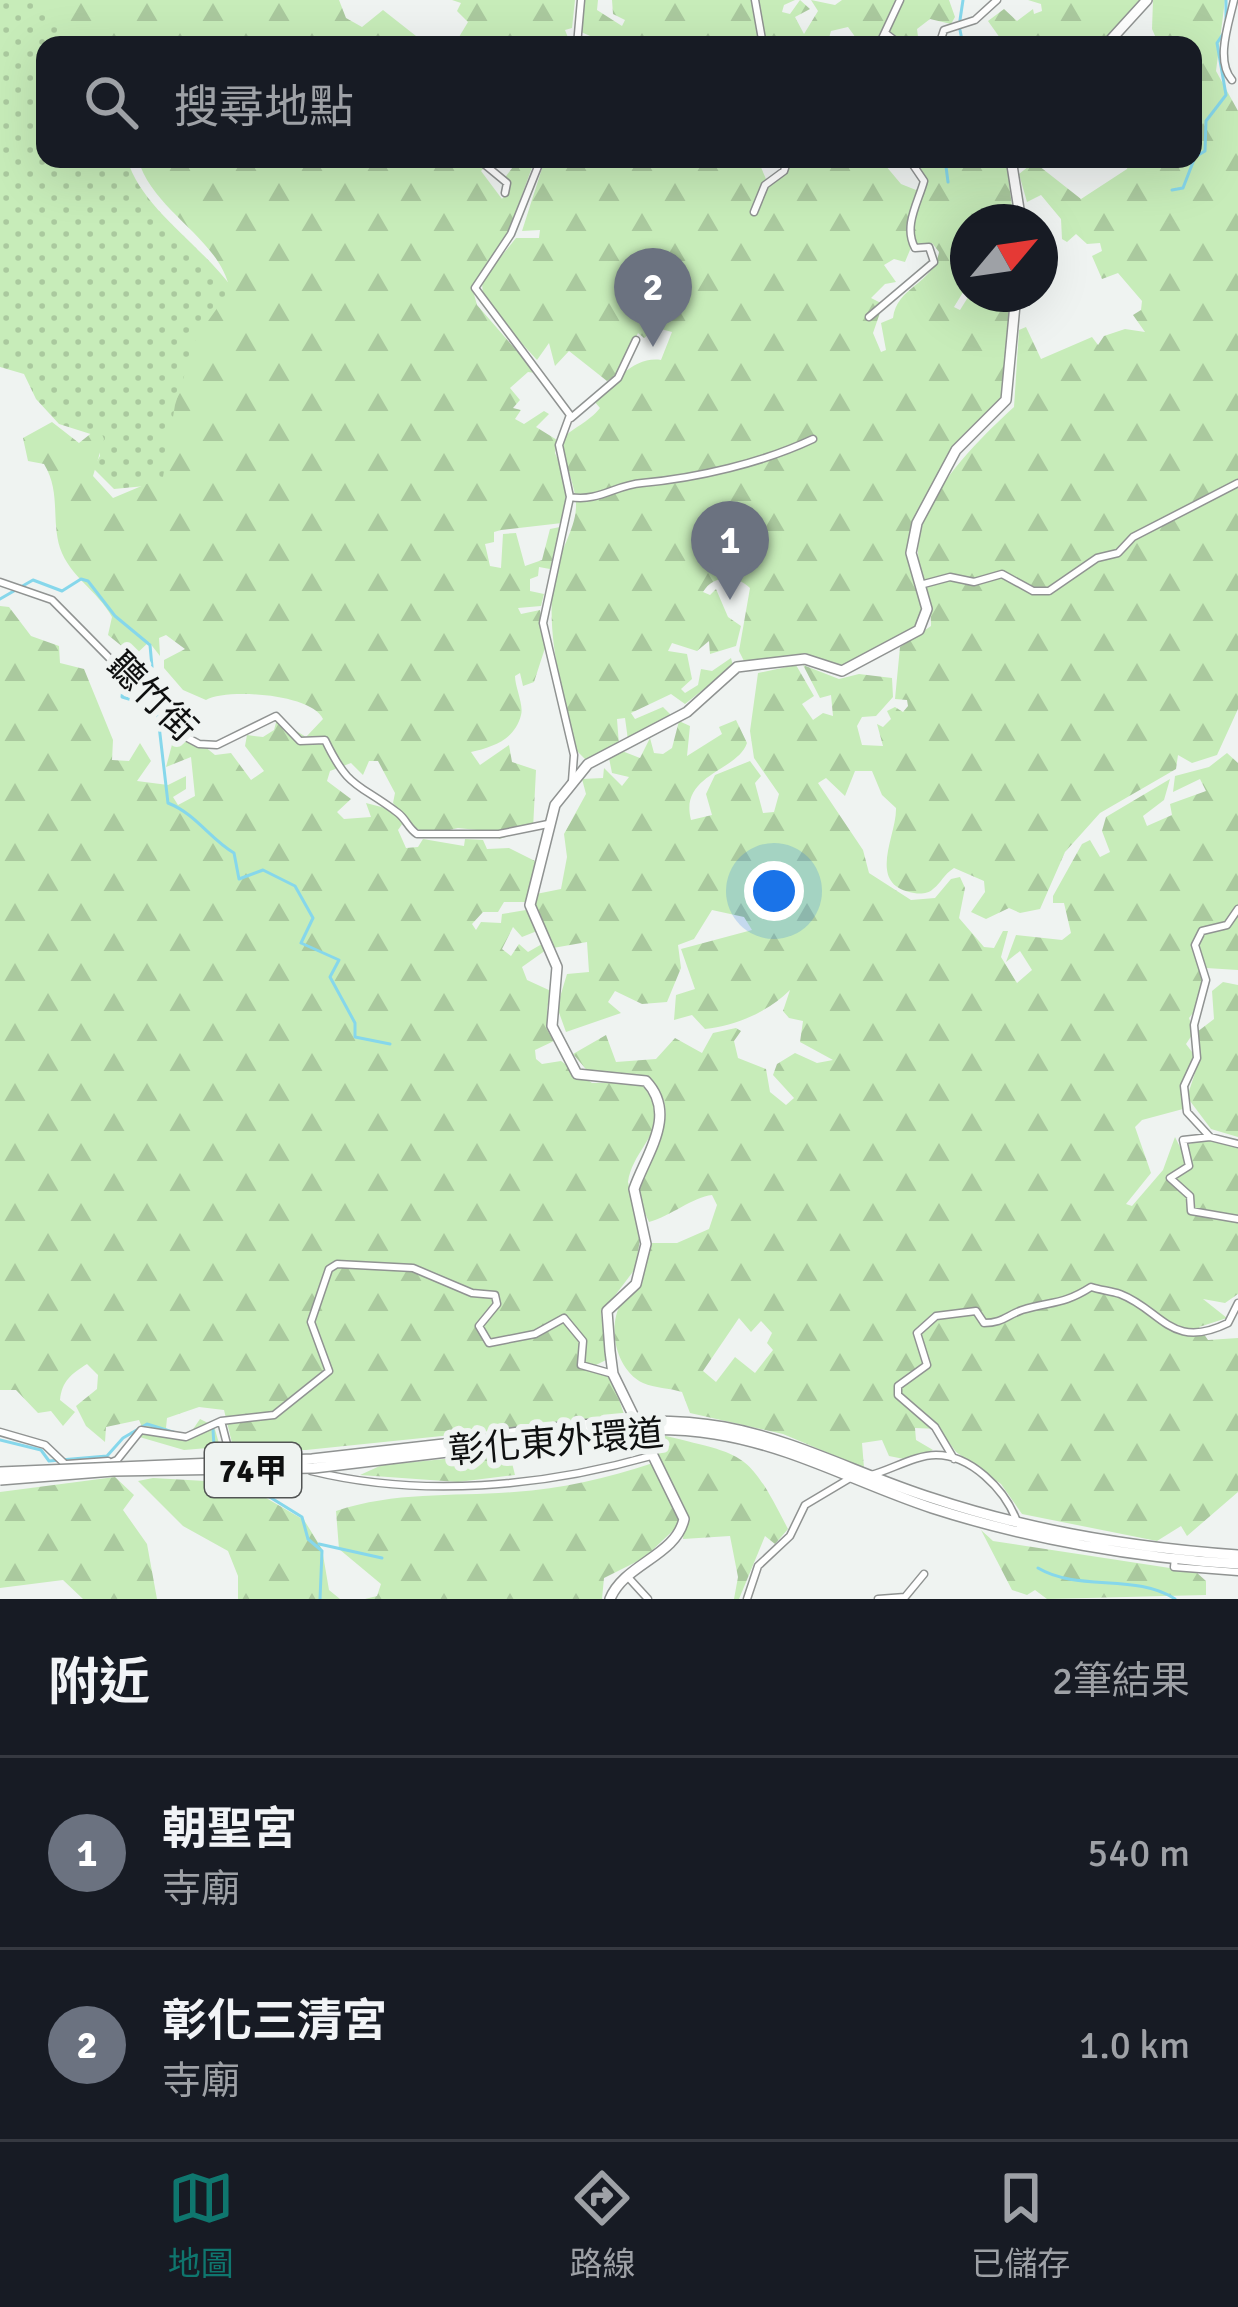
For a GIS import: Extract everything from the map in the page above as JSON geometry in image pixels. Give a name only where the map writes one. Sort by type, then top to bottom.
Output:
[{"type":"main road","points":[[1114,36],[1147,0]]},
{"type":"main road","points":[[1013,168],[1020,204]]},
{"type":"main road","points":[[610,1599],[627,1576],[683,1527],[683,1508],[613,1374],[606,1320],[612,1304],[639,1278],[646,1234],[634,1189],[657,1138],[658,1105],[646,1081],[577,1074],[552,1026],[557,967],[530,905],[548,824],[572,781],[588,764],[687,712],[737,667],[806,659],[842,671],[894,648],[924,625],[927,609],[911,553],[917,523],[956,450],[1004,404],[1014,312]]},
{"type":"main road","name":"彰化東外環道","points":[[0,1474],[128,1459],[312,1456],[640,1427],[689,1429],[788,1449],[868,1476],[930,1504]]},
{"type":"main road","name":"彰化東外環道","points":[[829,1465],[850,1478],[930,1504]]},
{"type":"main road","name":"74甲","points":[[930,1504],[1174,1559],[1198,1558]]},
{"type":"main road","name":"74甲","points":[[1010,1522],[1238,1564]]},
{"type":"street","points":[[578,36],[581,0]]},
{"type":"street","points":[[755,0],[762,36]]},
{"type":"street","points":[[884,36],[900,0]]},
{"type":"street","points":[[942,36],[944,30],[975,20],[997,0]]},
{"type":"street","points":[[1232,80],[1226,74],[1225,44],[1234,0]]},
{"type":"street","points":[[885,33],[889,36]]},
{"type":"street","points":[[493,168],[507,183],[505,193]]},
{"type":"street","points":[[537,168],[511,234],[476,288],[571,418]]},
{"type":"street","points":[[754,212],[765,185],[785,168]]},
{"type":"street","points":[[869,317],[934,262],[929,247],[915,248],[910,241],[911,216],[924,182],[915,168]]},
{"type":"street","points":[[572,781],[574,754],[543,623],[570,497],[559,445],[571,418],[618,378],[636,340]]},
{"type":"street","points":[[570,497],[595,500],[640,483],[702,475],[813,439]]},
{"type":"street","points":[[920,585],[950,577],[974,582],[1002,574],[1033,590],[1049,591],[1097,558],[1118,553],[1136,536],[1238,483]]},
{"type":"street","name":"聽竹街","points":[[0,582],[52,600],[135,684],[162,696],[184,736],[200,744],[217,745],[276,716],[300,741],[325,740],[336,767],[348,780],[425,837],[499,834],[548,824]]},
{"type":"street","points":[[574,754],[588,764]]},
{"type":"street","points":[[1210,1136],[1187,1112],[1184,1086],[1197,1058],[1194,1025],[1206,980],[1195,945],[1199,934],[1226,926],[1238,909]]},
{"type":"street","points":[[1238,1144],[1210,1136],[1184,1140],[1189,1166],[1170,1178],[1190,1196],[1191,1211],[1238,1219]]},
{"type":"street","points":[[0,1432],[45,1445],[70,1467],[117,1460],[141,1430],[186,1437],[221,1421],[274,1415],[329,1371],[311,1322],[329,1269],[337,1264],[413,1268],[472,1293],[495,1295],[497,1304],[479,1326],[490,1343],[518,1340],[558,1319],[570,1320],[583,1341],[581,1365],[613,1374]]},
{"type":"street","points":[[954,1459],[935,1427],[898,1395],[898,1386],[927,1365],[917,1334],[936,1316],[976,1311],[984,1323],[1000,1324],[1021,1310],[1066,1303],[1091,1287],[1121,1294],[1164,1328],[1200,1331],[1228,1323],[1238,1303]]},
{"type":"street","points":[[221,1421],[237,1458],[292,1462],[336,1480],[441,1486],[558,1480],[654,1455]]},
{"type":"street","points":[[747,1599],[758,1566],[790,1536],[805,1505],[850,1478],[921,1457],[954,1459],[990,1480],[1010,1522]]},
{"type":"street","points":[[1174,1559],[1174,1567],[1238,1564]]},
{"type":"street","points":[[878,1599],[905,1597],[924,1574]]},
{"type":"street","points":[[627,1576],[648,1599]]},
{"type":"green space","points":[[0,0],[43,0],[68,36],[36,36],[36,168],[131,168],[159,211],[236,293],[175,432],[166,484],[114,489],[93,468],[100,456],[100,437],[59,424],[36,399],[24,374],[0,367]]},
{"type":"green space","points":[[39,0],[339,0],[346,18],[362,27],[383,10],[416,36],[56,36],[58,25]]},
{"type":"green space","points":[[452,0],[575,0],[567,36],[460,36],[468,22],[457,11],[461,3]]},
{"type":"green space","points":[[582,0],[598,0],[597,10],[622,26],[625,20],[613,14],[612,0],[795,0],[784,5],[782,12],[790,14],[800,0],[810,9],[795,17],[804,34],[818,11],[811,0],[835,5],[842,0],[949,0],[955,17],[951,24],[930,19],[917,29],[918,36],[854,36],[848,27],[831,31],[830,36],[590,36],[581,32]]},
{"type":"green space","points":[[1028,0],[1140,0],[1127,22],[1111,36],[999,36],[988,21],[1004,9],[1017,21],[1033,9],[1034,14],[1042,11],[1041,4]]},
{"type":"green space","points":[[1153,0],[1225,0],[1216,71],[1238,111],[1238,709],[1217,755],[1192,763],[1178,755],[1176,769],[1100,813],[1065,852],[1040,909],[1020,913],[1009,908],[986,919],[971,912],[985,892],[984,881],[954,868],[924,893],[899,888],[891,880],[887,858],[896,808],[882,795],[872,771],[855,771],[845,796],[826,778],[818,783],[863,850],[869,873],[911,900],[935,898],[951,879],[960,877],[965,888],[959,918],[984,947],[994,948],[1003,931],[1008,931],[1001,957],[1017,983],[1032,970],[1020,951],[1006,962],[1016,935],[1062,940],[1071,933],[1064,903],[1053,903],[1053,896],[1082,844],[1090,840],[1100,857],[1110,852],[1102,831],[1106,817],[1170,779],[1164,800],[1143,816],[1147,826],[1172,815],[1170,804],[1206,791],[1200,779],[1173,792],[1175,776],[1209,767],[1227,753],[1238,763],[1238,970],[1206,968],[1197,1008],[1189,1018],[1194,1032],[1186,1044],[1195,1056],[1183,1084],[1183,1109],[1142,1120],[1135,1127],[1151,1173],[1126,1204],[1132,1206],[1163,1170],[1175,1137],[1180,1147],[1212,1137],[1238,1145],[1238,1294],[1225,1303],[1203,1299],[1227,1318],[1199,1327],[1208,1340],[1238,1338],[1238,1492],[1187,1536],[1181,1526],[1157,1541],[1022,1514],[1001,1484],[956,1452],[939,1429],[915,1428],[916,1440],[933,1450],[909,1460],[889,1456],[882,1440],[862,1443],[864,1468],[783,1434],[690,1413],[682,1392],[648,1385],[626,1369],[615,1336],[617,1313],[623,1300],[642,1284],[650,1243],[677,1243],[709,1229],[717,1205],[712,1195],[705,1196],[649,1222],[637,1196],[662,1134],[664,1103],[658,1089],[644,1076],[591,1075],[573,1054],[606,1035],[616,1062],[656,1059],[675,1038],[702,1053],[713,1033],[736,1028],[741,1031],[734,1041],[738,1058],[766,1069],[770,1092],[786,1105],[794,1098],[773,1075],[777,1064],[795,1053],[817,1063],[833,1060],[800,1042],[803,1021],[783,1011],[790,990],[762,1011],[728,1025],[705,1029],[692,1015],[674,1020],[676,995],[695,989],[681,949],[752,930],[744,917],[712,910],[694,939],[678,945],[681,968],[667,1002],[642,1004],[615,991],[608,1002],[621,1013],[566,1032],[557,1007],[567,974],[589,972],[587,942],[553,948],[534,907],[536,894],[561,889],[567,857],[564,834],[586,794],[582,779],[603,778],[604,768],[622,786],[629,777],[612,773],[609,758],[622,751],[640,758],[650,738],[654,753],[663,754],[672,748],[679,721],[690,726],[687,756],[722,734],[719,727],[736,720],[747,743],[693,793],[691,820],[712,815],[706,794],[715,775],[750,761],[761,776],[755,783],[763,813],[774,812],[779,794],[754,758],[750,731],[758,673],[796,665],[814,696],[802,704],[813,720],[823,713],[833,716],[831,695],[820,698],[803,665],[839,679],[859,674],[892,678],[893,697],[876,716],[862,717],[857,726],[862,745],[883,746],[877,724],[883,727],[891,719],[887,711],[895,707],[903,712],[908,706],[907,700],[895,699],[900,647],[931,626],[919,562],[921,532],[952,472],[1014,407],[1019,330],[1026,327],[1041,359],[1092,337],[1098,345],[1104,336],[1125,329],[1145,332],[1133,315],[1141,310],[1142,301],[1118,273],[1102,279],[1092,256],[1102,251],[1100,243],[1087,244],[1076,234],[1067,242],[1062,239],[1058,204],[1048,204],[1041,195],[1027,202],[1019,174],[1026,168],[1042,168],[1081,199],[1127,168],[1202,168],[1202,36],[1155,36]],"holes":[[[739,1318],[751,1332],[761,1321],[772,1333],[767,1343],[773,1350],[755,1373],[735,1357],[716,1382],[703,1371]]]},
{"type":"green space","points":[[142,168],[484,168],[481,171],[502,199],[508,190],[501,183],[512,168],[532,168],[506,239],[472,287],[477,305],[536,373],[528,372],[510,388],[520,400],[513,408],[521,410],[515,419],[524,424],[544,411],[549,414],[536,427],[557,440],[555,453],[569,486],[562,523],[501,530],[494,532],[494,542],[485,544],[490,566],[501,568],[503,534],[516,533],[525,566],[542,560],[550,529],[560,527],[550,569],[539,567],[538,576],[530,579],[530,591],[544,594],[541,606],[518,608],[521,614],[540,610],[545,648],[534,682],[523,686],[520,673],[515,676],[521,706],[518,724],[502,741],[471,752],[480,765],[509,745],[512,762],[536,770],[533,829],[499,839],[496,832],[458,828],[429,835],[414,827],[393,803],[395,793],[378,761],[369,761],[363,775],[351,763],[330,771],[327,781],[351,799],[337,812],[344,819],[371,817],[366,803],[389,809],[403,823],[398,830],[406,848],[418,847],[423,839],[464,846],[465,839],[483,840],[487,849],[509,848],[537,862],[525,902],[504,902],[498,912],[483,912],[472,924],[476,930],[481,922],[501,923],[502,914],[526,910],[537,931],[522,937],[513,927],[502,949],[511,956],[519,944],[528,952],[542,944],[546,950],[522,967],[527,980],[551,991],[547,1009],[556,1040],[535,1050],[536,1059],[542,1064],[561,1061],[592,1083],[639,1082],[651,1097],[656,1122],[628,1182],[641,1234],[635,1269],[601,1314],[608,1359],[594,1366],[611,1376],[625,1417],[306,1450],[241,1450],[233,1447],[224,1410],[199,1407],[167,1418],[166,1428],[176,1438],[187,1438],[200,1419],[214,1426],[220,1447],[184,1450],[130,1432],[142,1427],[139,1420],[106,1427],[105,1442],[86,1426],[76,1406],[97,1389],[98,1375],[87,1364],[63,1388],[60,1400],[75,1412],[63,1426],[51,1411],[38,1413],[16,1390],[0,1390],[0,606],[9,607],[31,636],[59,646],[60,663],[84,669],[113,740],[112,760],[129,761],[140,743],[151,761],[137,781],[168,785],[186,776],[186,789],[173,797],[178,805],[195,796],[191,757],[166,767],[174,737],[198,741],[215,755],[231,753],[251,780],[264,771],[245,746],[247,735],[263,737],[274,730],[277,719],[306,737],[323,719],[287,699],[232,694],[206,700],[183,690],[164,668],[164,660],[185,649],[166,635],[159,638],[160,656],[149,642],[134,656],[108,635],[112,617],[60,548],[49,474],[44,464],[28,461],[23,438],[52,422],[79,443],[99,427],[104,439],[93,476],[113,498],[163,477],[175,405],[196,338],[230,290],[213,255]]},
{"type":"green space","points":[[542,168],[761,168],[766,179],[782,168],[888,168],[901,184],[916,190],[922,184],[915,168],[1007,168],[1012,204],[950,204],[950,312],[1010,312],[1004,396],[956,442],[910,529],[910,565],[924,610],[918,629],[846,670],[823,660],[744,661],[739,651],[750,588],[731,578],[718,580],[703,592],[710,595],[716,589],[728,617],[741,626],[736,646],[710,654],[709,641],[697,651],[672,643],[668,651],[687,654],[692,679],[681,689],[685,693],[698,685],[701,669],[712,671],[731,658],[733,666],[685,704],[671,694],[631,713],[635,719],[663,707],[672,716],[628,740],[625,718],[617,719],[619,745],[587,761],[577,751],[552,622],[554,577],[576,506],[564,442],[568,433],[600,408],[594,401],[625,372],[642,362],[661,360],[672,332],[657,328],[644,338],[638,333],[621,372],[607,381],[569,351],[555,366],[549,343],[537,360],[483,301],[482,280],[516,238],[539,238],[540,230],[522,231]],"holes":[[[932,243],[939,252],[930,271],[901,299],[893,318],[881,323],[886,350],[881,352],[873,333],[883,304],[871,298],[885,284],[896,282],[884,265],[894,259],[905,262],[912,245]]]},
{"type":"green space","points":[[1223,982],[1238,985],[1238,1137],[1211,1129],[1187,1097],[1200,1058],[1197,1032],[1214,1019],[1212,991]]},
{"type":"green space","points":[[662,1435],[741,1460],[763,1484],[788,1529],[775,1544],[765,1536],[739,1599],[734,1599],[738,1577],[730,1536],[683,1539],[686,1510],[654,1448]]},
{"type":"green space","points":[[497,1454],[511,1459],[515,1475],[458,1482],[360,1475],[382,1465]]},
{"type":"green space","points":[[653,1463],[681,1523],[644,1558],[604,1578],[602,1599],[365,1599],[377,1596],[381,1584],[339,1549],[336,1511],[403,1498],[550,1488]]},
{"type":"green space","points":[[115,1477],[134,1495],[123,1510],[147,1544],[157,1599],[83,1599],[63,1580],[0,1588],[0,1492]]},
{"type":"green space","points":[[138,1481],[240,1483],[304,1520],[322,1549],[329,1590],[340,1599],[238,1599],[238,1576],[228,1551],[183,1526]]},
{"type":"green space","points":[[981,1530],[993,1541],[1196,1572],[1206,1581],[1206,1595],[1047,1599],[1035,1590],[1027,1595],[1012,1590]]},
{"type":"waterway","points":[[960,20],[963,0]]},
{"type":"waterway","points":[[1226,0],[1226,19]]},
{"type":"waterway","points":[[960,30],[961,36]]},
{"type":"waterway","points":[[1202,153],[1206,121],[1226,95],[1217,43],[1223,34]]},
{"type":"waterway","points":[[946,168],[948,182]]},
{"type":"waterway","points":[[1172,190],[1183,188],[1191,168]]},
{"type":"waterway","points":[[0,599],[33,580],[62,591],[81,579],[88,581],[115,616],[150,645],[152,667],[123,688],[122,697],[149,705],[158,717],[168,803],[234,853],[239,879],[263,870],[295,886],[313,918],[301,943],[339,960],[330,977],[355,1023],[355,1037],[390,1044]]},
{"type":"waterway","points":[[0,1440],[41,1450],[49,1461],[107,1456],[123,1438],[147,1424],[176,1433]]},
{"type":"waterway","points":[[213,1430],[214,1446],[224,1458]]},
{"type":"waterway","points":[[232,1472],[245,1490],[260,1491],[302,1517],[308,1539],[322,1551],[320,1599]]},
{"type":"waterway","points":[[319,1544],[382,1558]]},
{"type":"waterway","points":[[1038,1568],[1071,1579],[1143,1587],[1175,1599]]},
{"type":"place","name":"彰化三清宮","points":[[653,347]]},
{"type":"place","name":"朝聖宮","points":[[730,600]]}]
